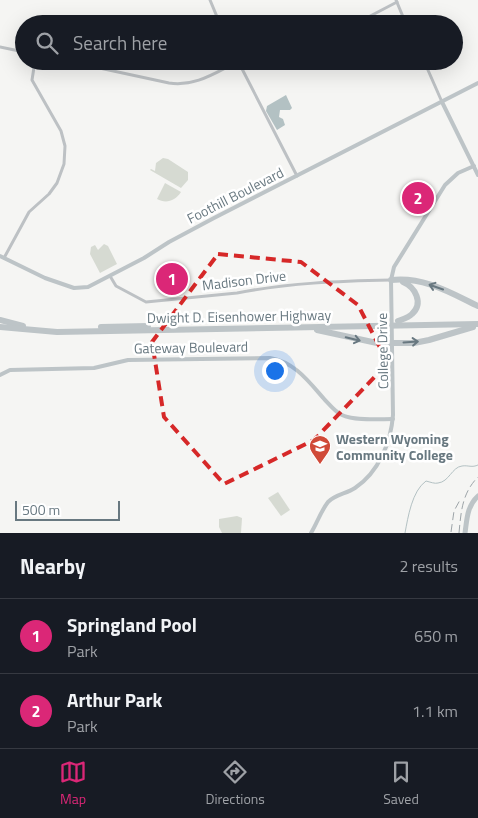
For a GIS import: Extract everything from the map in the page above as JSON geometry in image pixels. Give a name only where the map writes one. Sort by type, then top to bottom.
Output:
[{"type":"highway","points":[[392,280],[401,279],[438,286],[478,306]]},
{"type":"highway","points":[[392,280],[408,284],[413,288],[417,300],[415,311],[398,321]]},
{"type":"highway","name":"Dwight D. Eisenhower Highway","points":[[0,322],[23,326],[74,328],[478,320]]},
{"type":"highway","points":[[271,328],[315,329],[377,343],[414,343],[478,325]]},
{"type":"highway","name":"Dwight D. Eisenhower Highway","points":[[0,327],[57,332],[478,325]]},
{"type":"main road","name":"Foothill Boulevard","points":[[2,257],[40,276],[74,288],[88,287],[144,258],[178,237],[478,84]]},
{"type":"main road","points":[[442,102],[478,175]]},
{"type":"main road","name":"College Drive","points":[[311,533],[330,500],[356,488],[365,480],[377,465],[387,445],[393,419],[392,280],[396,264],[444,185],[454,176],[474,166]]},
{"type":"main road","name":"Gateway Boulevard","points":[[0,375],[10,370],[94,368],[128,360],[270,358],[286,362],[295,368],[333,409],[342,415],[393,419]]},
{"type":"main road","points":[[465,533],[470,507],[478,496]]},
{"type":"street","points":[[210,0],[216,15]]},
{"type":"street","points":[[370,15],[396,1],[402,15]]},
{"type":"street","points":[[0,47],[15,50]]},
{"type":"street","points":[[2,257],[29,212],[57,184],[64,164],[65,151],[62,132],[32,80],[34,70]]},
{"type":"street","points":[[108,70],[181,84],[198,82],[221,70]]},
{"type":"street","points":[[243,70],[297,176]]},
{"type":"street","points":[[428,70],[442,102]]},
{"type":"street","name":"Madison Drive","points":[[110,276],[116,286],[148,302],[237,293],[252,289],[298,284],[392,280]]},
{"type":"highlighted area","points":[[218,254],[301,262],[358,305],[388,363],[314,440],[224,484],[164,417],[152,342]]},
{"type":"shaded area","points":[[286,95],[292,108],[290,110],[280,110],[279,117],[283,119],[285,125],[277,130],[266,111],[267,106]]},
{"type":"shaded area","points":[[163,158],[168,159],[188,172],[188,180],[181,188],[150,170],[155,171],[156,163]]},
{"type":"shaded area","points":[[165,183],[181,192],[170,201],[157,199]]},
{"type":"shaded area","points":[[422,191],[427,196],[421,206],[408,200],[414,192]]},
{"type":"shaded area","points":[[104,244],[108,246],[117,264],[100,273],[90,254],[91,247],[95,245],[98,250]]},
{"type":"shaded area","points":[[278,492],[290,510],[281,516],[268,498]]},
{"type":"shaded area","points":[[237,516],[242,518],[241,533],[222,533],[219,527],[219,519]]},
{"type":"waterway","points":[[405,533],[411,505],[421,485],[426,481],[442,482],[459,467],[478,465]]},
{"type":"railway","points":[[459,533],[465,496],[478,477]]},
{"type":"railway","points":[[451,532],[454,511],[460,500]]},
{"type":"place","name":"Arthur Park","points":[[418,198]]},
{"type":"place","name":"Springland Pool","points":[[172,279]]},
{"type":"place","name":"Western Wyoming Community College","points":[[320,465]]}]
